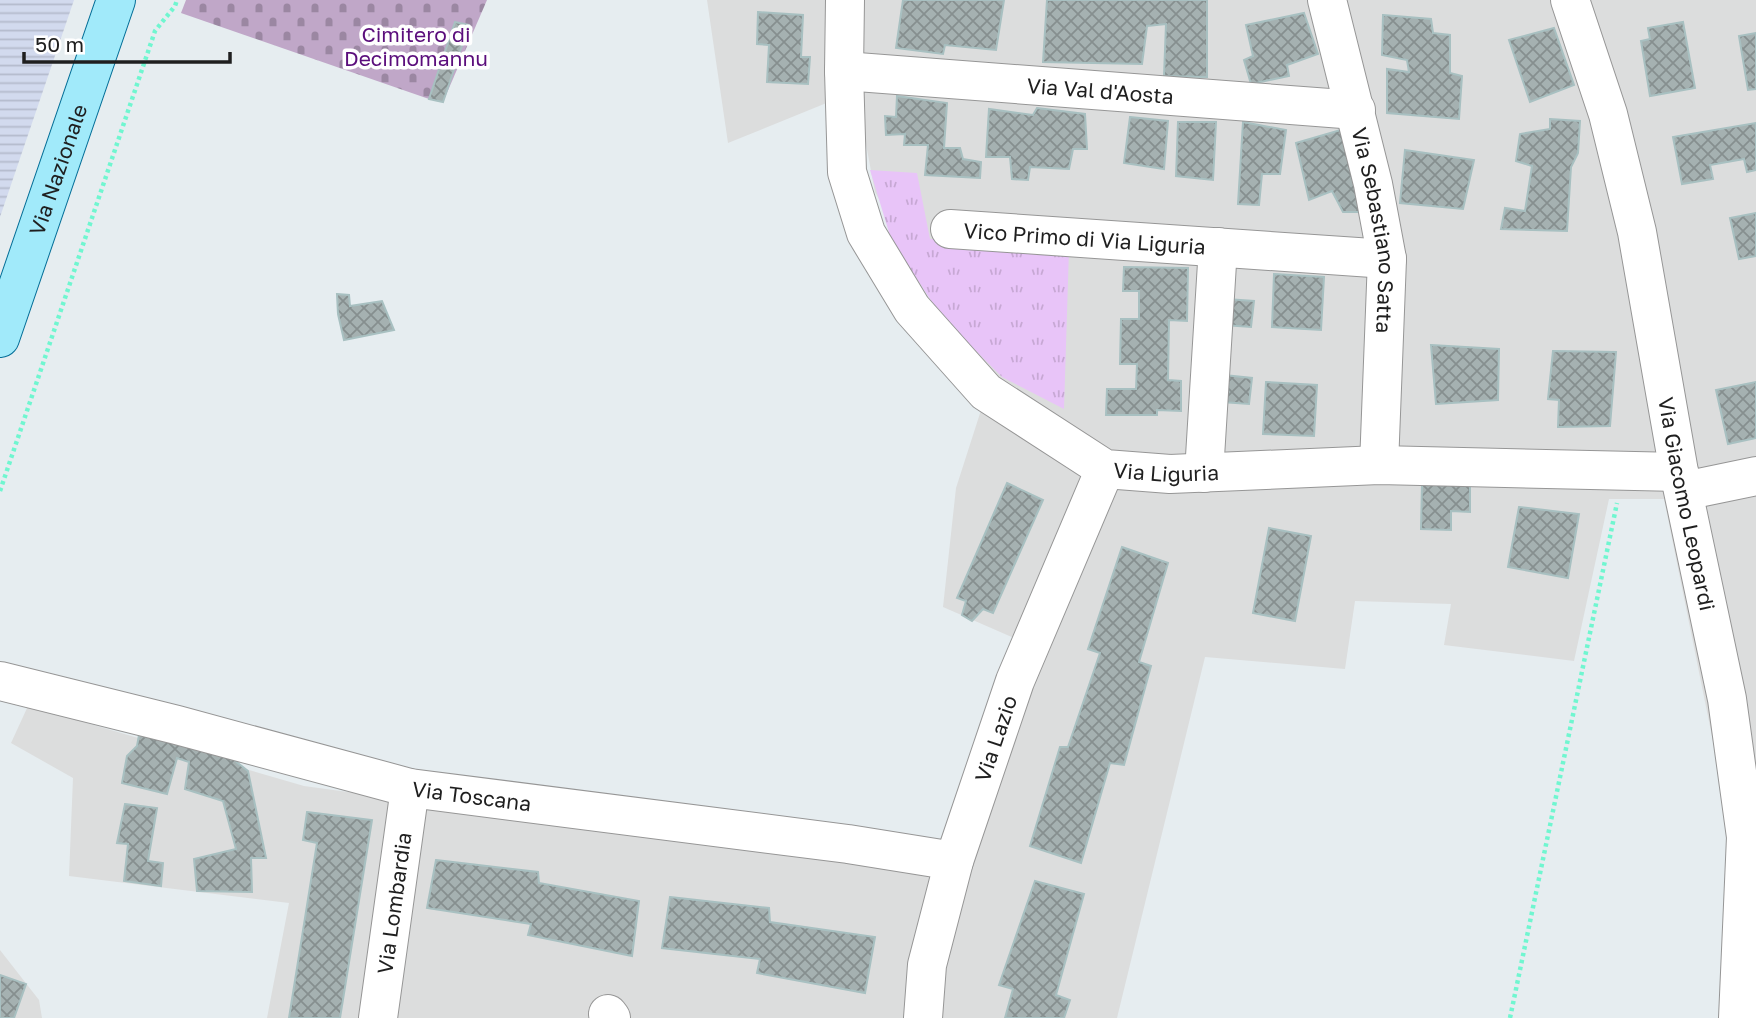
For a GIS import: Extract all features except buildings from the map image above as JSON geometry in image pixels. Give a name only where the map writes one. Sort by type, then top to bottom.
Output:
[{"type":"main road","name":"Via Nazionale","points":[[0,338],[116,0]]},
{"type":"street","name":"Via Liguria","points":[[845,0],[844,71],[848,172],[866,233],[912,309],[986,392],[1104,469],[1170,474],[1379,465],[1623,471],[1681,482],[1756,476]]},
{"type":"street","name":"Via Sebastiano Satta","points":[[1327,0],[1356,110],[1387,259],[1379,465]]},
{"type":"street","name":"Via Giacomo Leopardi","points":[[1570,0],[1608,114],[1637,232],[1681,482],[1727,699],[1746,837],[1738,1018]]},
{"type":"street","name":"Via Val d'Aosta","points":[[844,71],[1356,110]]},
{"type":"street","name":"Vico Primo di Via Liguria","points":[[950,229],[1387,259]]},
{"type":"street","name":"Vico Primo di Via Liguria","points":[[1204,473],[1218,247]]},
{"type":"street","name":"Via Lazio","points":[[923,1018],[927,965],[954,861],[1015,681],[1104,469]]},
{"type":"street","name":"Via Toscana","points":[[0,681],[177,725],[410,788],[848,844],[954,861]]},
{"type":"street","name":"Via Lombardia","points":[[377,1018],[410,788]]},
{"type":"path","points":[[0,491],[155,31],[177,0]]},
{"type":"path","points":[[1510,1018],[1623,471]]},
{"type":"shaded area","points":[[0,0],[74,0],[0,217]]},
{"type":"shaded area","points":[[707,0],[1756,0],[1756,1018],[1718,766],[1664,499],[1609,499],[1574,661],[1444,645],[1451,604],[1355,601],[1345,669],[1205,657],[1117,1018],[267,1018],[289,903],[69,876],[73,778],[11,743],[28,706],[304,786],[759,848],[973,860],[1030,645],[943,607],[956,488],[983,404],[972,361],[875,192],[856,91],[728,143]]},
{"type":"shaded area","points":[[0,950],[39,1000],[42,1018],[0,1018]]},
{"type":"green space","name":"Cimitero di Decimomannu","points":[[186,0],[487,0],[443,102],[181,13]]},
{"type":"green space","points":[[870,170],[917,173],[930,239],[1069,249],[1064,409],[1002,377],[941,316],[891,239]]}]
